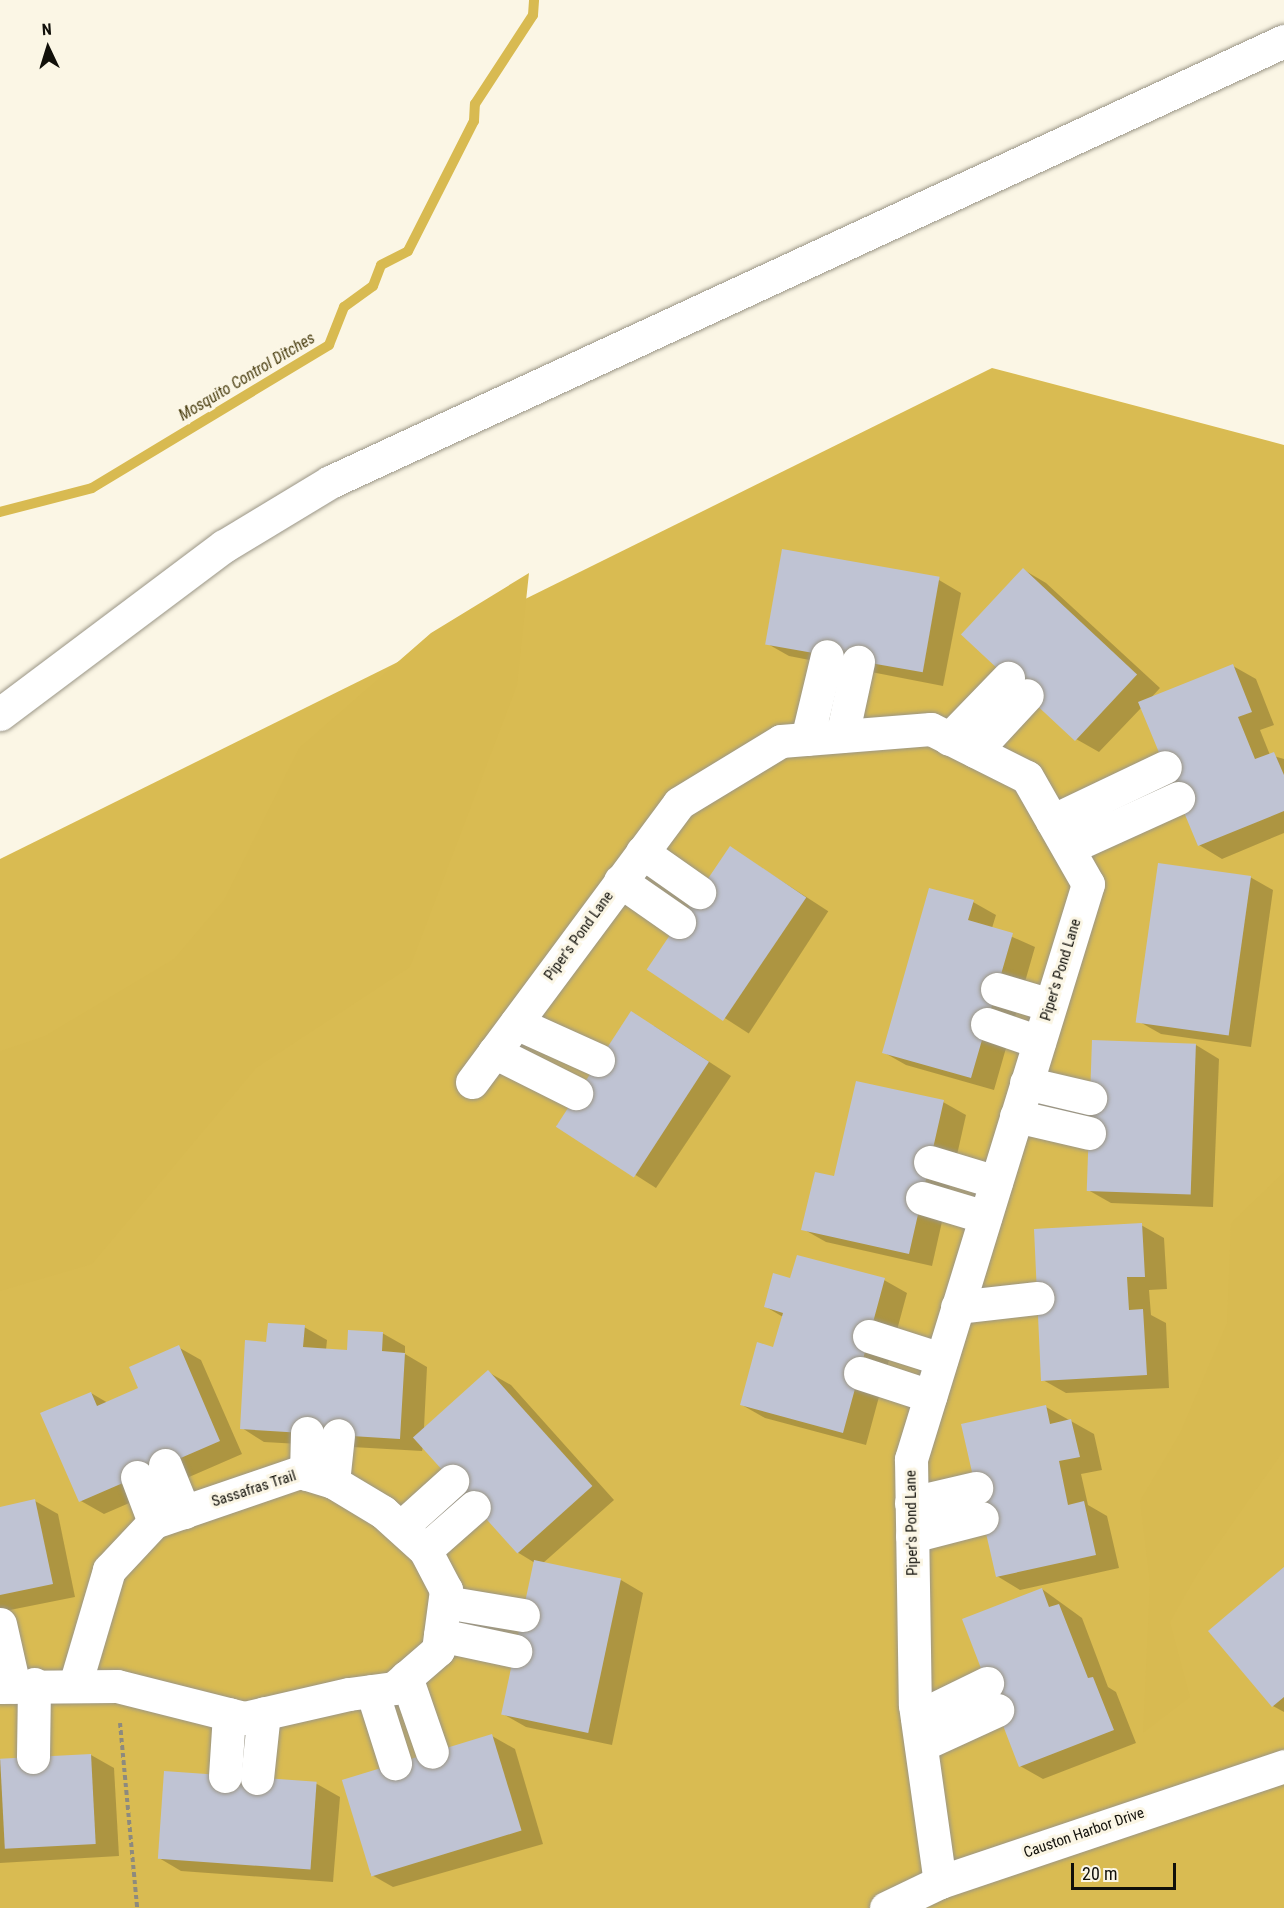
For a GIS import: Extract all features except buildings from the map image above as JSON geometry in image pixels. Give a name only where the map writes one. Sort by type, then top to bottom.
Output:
[{"type":"street","points":[[0,714],[224,546],[330,482],[1284,41]]},
{"type":"street","points":[[807,739],[842,659],[842,736]]},
{"type":"street","points":[[962,745],[1017,686]]},
{"type":"street","name":"Piper's Pond Lane","points":[[472,1082],[679,803],[781,741],[931,729],[1027,777],[1088,884],[910,1459],[919,1731],[940,1882]]},
{"type":"street","points":[[1060,835],[1165,767]]},
{"type":"street","points":[[1060,835],[1178,798]]},
{"type":"street","points":[[642,852],[699,892]]},
{"type":"street","points":[[620,881],[679,922]]},
{"type":"street","points":[[997,989],[1050,1005]]},
{"type":"street","points":[[516,1023],[598,1060]]},
{"type":"street","points":[[987,1024],[1039,1042]]},
{"type":"street","points":[[494,1053],[576,1093]]},
{"type":"street","points":[[1026,1083],[1090,1098]]},
{"type":"street","points":[[1016,1116],[1089,1132]]},
{"type":"street","points":[[930,1162],[996,1182]]},
{"type":"street","points":[[922,1198],[985,1217]]},
{"type":"street","points":[[957,1307],[1037,1298]]},
{"type":"street","points":[[870,1336],[941,1359]]},
{"type":"street","points":[[860,1373],[930,1396]]},
{"type":"street","points":[[16,1686],[117,1686],[244,1718],[394,1688],[438,1650],[446,1590],[425,1550],[401,1527],[320,1478],[322,1434]]},
{"type":"street","points":[[154,1522],[151,1471],[184,1512]]},
{"type":"street","name":"Sassafras Trail","points":[[75,1685],[109,1569],[154,1522],[300,1472],[320,1478]]},
{"type":"street","points":[[401,1527],[452,1481]]},
{"type":"street","points":[[911,1503],[979,1503],[912,1536]]},
{"type":"street","points":[[425,1550],[474,1507]]},
{"type":"street","points":[[445,1602],[523,1615]]},
{"type":"street","points":[[0,1624],[33,1757]]},
{"type":"street","points":[[440,1635],[515,1651]]},
{"type":"street","points":[[406,1677],[432,1752]]},
{"type":"street","points":[[372,1691],[395,1763]]},
{"type":"street","points":[[919,1731],[992,1697]]},
{"type":"street","points":[[257,1778],[264,1713]]},
{"type":"street","points":[[225,1776],[229,1714]]},
{"type":"street","name":"Causton Harbor Drive","points":[[886,1908],[940,1882],[1284,1766]]},
{"type":"path","points":[[117,1686],[137,1908]]},
{"type":"shaded area","points":[[992,368],[1284,445],[1284,1908],[0,1908],[0,859]]},
{"type":"shaded area","points":[[529,573],[517,685],[410,967],[256,1068],[92,1264],[0,1291],[0,1051],[45,1036],[174,959],[224,900],[299,748],[431,633]]},
{"type":"shaded area","points":[[1284,1172],[1284,1450],[1199,1571],[1170,1622],[1190,1697],[1143,1733],[1150,1583],[1140,1501],[1180,1433],[1227,1323],[1231,1223]]},
{"type":"waterway","name":"Mosquito Control Ditches","points":[[0,512],[92,488],[329,345],[344,307],[373,286],[381,265],[408,251],[474,121],[475,104],[533,15],[534,0]]}]
